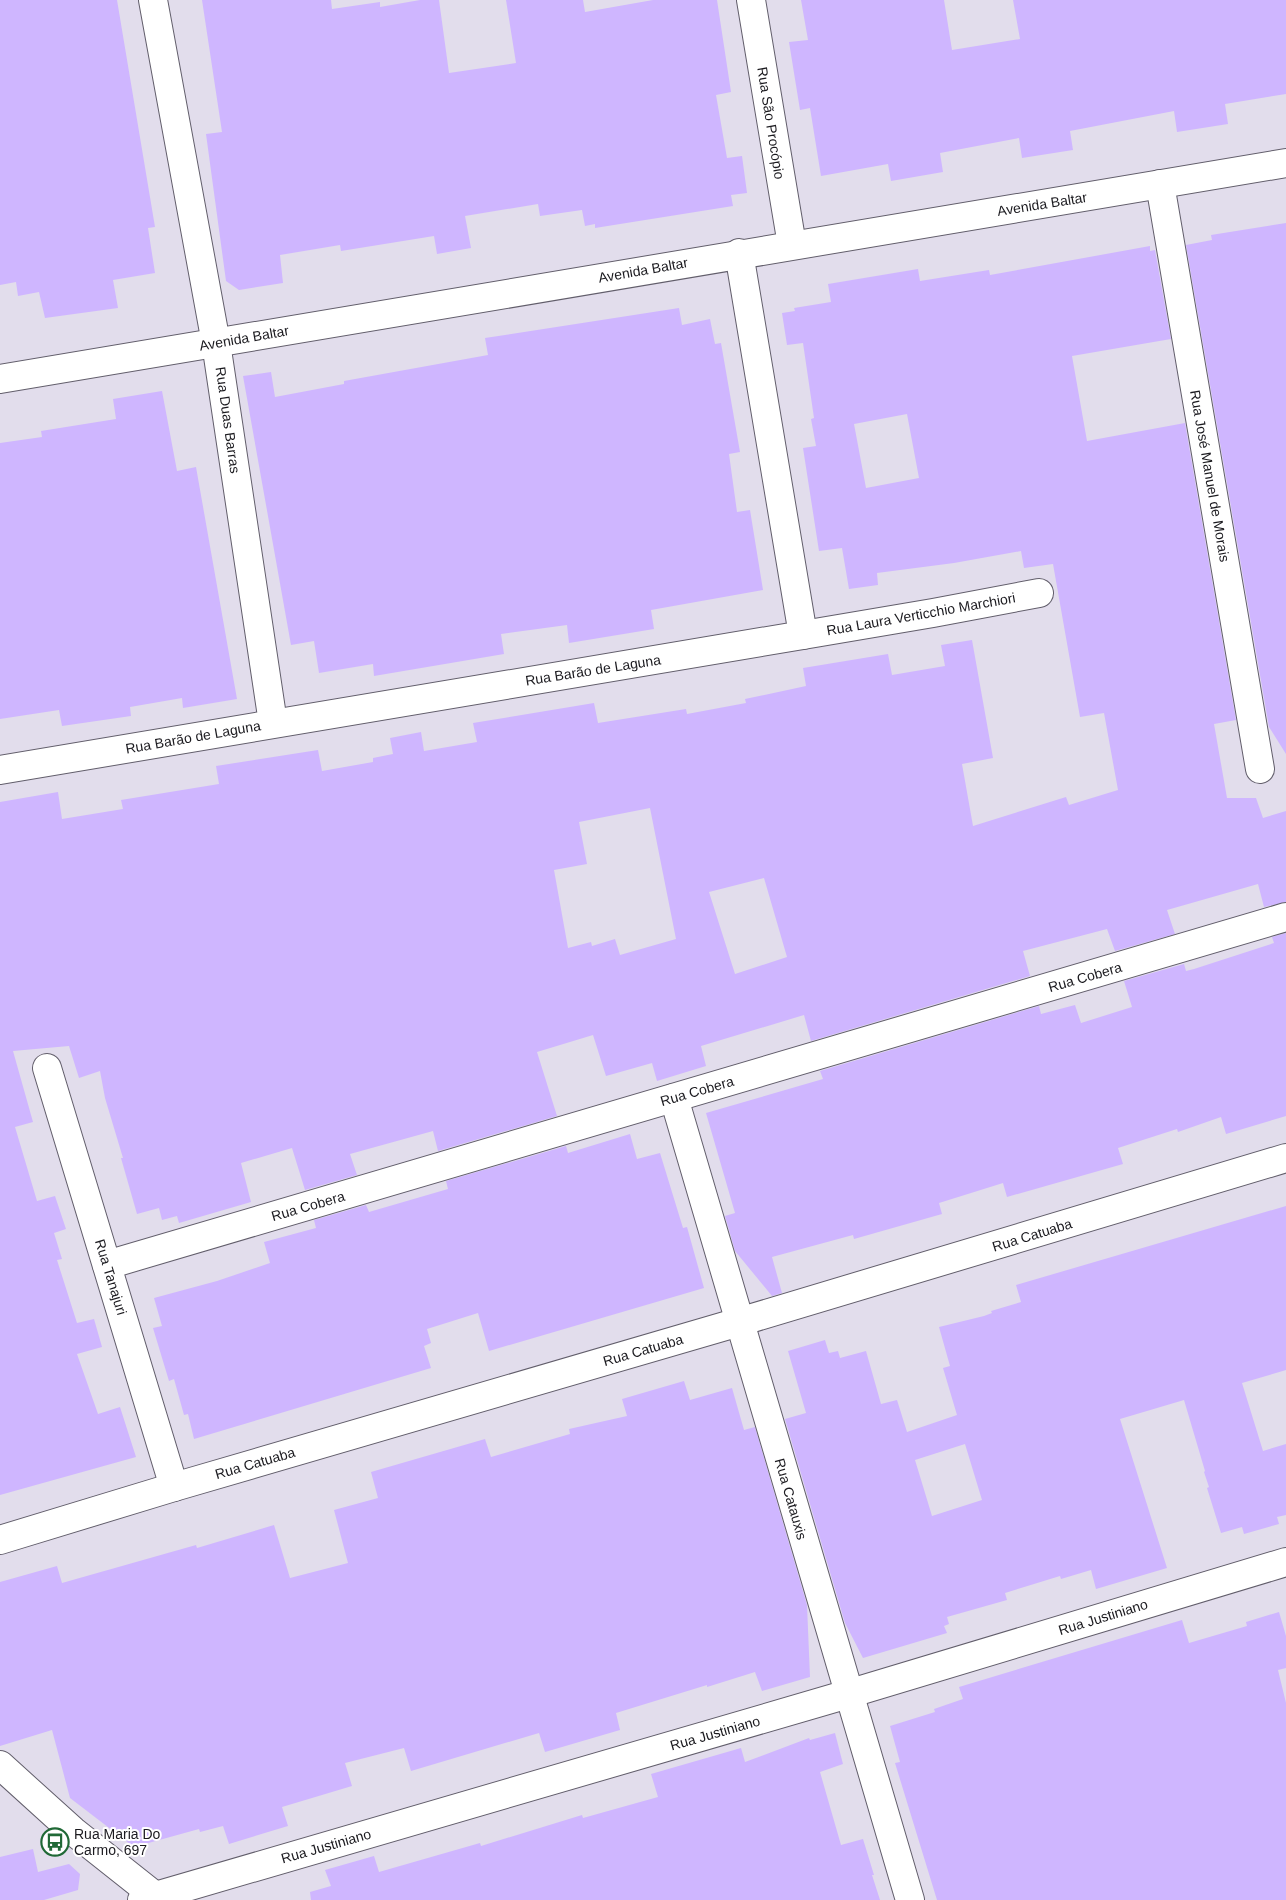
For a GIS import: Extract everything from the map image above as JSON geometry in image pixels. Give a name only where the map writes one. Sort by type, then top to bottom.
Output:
[{"type":"street","name":"Rua Duas Barras","points":[[153,0],[216,343],[273,723]]},
{"type":"street","name":"Rua São Procópio","points":[[751,0],[792,245]]},
{"type":"street","name":"Avenida Baltar","points":[[0,379],[739,253],[1286,163]]},
{"type":"street","name":"Rua José Manuel de Morais","points":[[1160,184],[1260,768]]},
{"type":"street","points":[[739,253],[803,635]]},
{"type":"street","name":"Rua Laura Verticchio Marchiori","points":[[803,635],[1039,593]]},
{"type":"street","name":"Rua Barão de Laguna","points":[[0,770],[803,635]]},
{"type":"street","name":"Rua Cobera","points":[[107,1265],[1286,917]]},
{"type":"street","name":"Rua Tanajuri","points":[[47,1068],[174,1487]]},
{"type":"street","name":"Rua Catauxis","points":[[674,1098],[910,1900]]},
{"type":"street","name":"Rua Catuaba","points":[[0,1540],[1286,1158]]},
{"type":"street","name":"Rua Justiniano","points":[[152,1899],[848,1694],[1286,1562]]},
{"type":"street","points":[[0,1765],[152,1899]]},
{"type":"building","points":[[0,0],[117,0],[155,227],[148,228],[155,273],[113,280],[118,308],[45,318],[39,292],[18,296],[16,282],[0,285]]},
{"type":"building","points":[[202,0],[331,0],[332,9],[380,2],[380,7],[420,0],[439,0],[449,73],[516,63],[506,0],[583,0],[585,12],[653,0],[717,0],[731,92],[716,95],[727,158],[742,156],[747,193],[731,195],[733,206],[595,228],[595,224],[585,226],[582,210],[540,216],[538,204],[465,216],[471,248],[437,254],[434,236],[341,251],[340,245],[280,255],[283,283],[239,290],[226,281],[206,134],[222,132]]},
{"type":"building","points":[[801,0],[944,0],[952,50],[1020,39],[1013,0],[1286,0],[1286,94],[1225,104],[1228,124],[1177,132],[1174,111],[1070,131],[1073,150],[1022,158],[1019,138],[940,153],[943,172],[891,181],[888,164],[821,176],[810,108],[800,110],[789,42],[808,40]]},
{"type":"building","points":[[1286,223],[1286,754],[1269,727],[1186,245],[1212,240],[1211,235]]},
{"type":"building","points":[[1150,246],[1150,251],[1155,250],[1171,339],[1072,356],[1087,441],[1185,423],[1236,720],[1214,724],[1227,798],[1256,798],[1263,818],[1286,811],[1286,902],[1264,907],[1258,884],[1167,910],[1175,934],[1115,951],[1107,929],[1023,951],[1030,976],[811,1041],[804,1015],[701,1046],[706,1066],[657,1081],[652,1063],[606,1076],[593,1035],[537,1052],[557,1116],[438,1151],[433,1131],[350,1154],[357,1175],[305,1190],[292,1148],[241,1163],[251,1202],[179,1223],[177,1216],[162,1220],[159,1208],[137,1214],[105,1098],[100,1071],[79,1078],[69,1046],[13,1051],[33,1122],[15,1127],[37,1201],[55,1196],[66,1229],[54,1233],[62,1259],[57,1260],[77,1323],[94,1319],[102,1347],[77,1354],[98,1414],[120,1407],[136,1457],[0,1495],[0,802],[58,792],[62,819],[123,809],[121,800],[219,784],[216,766],[318,750],[322,771],[373,762],[373,758],[393,754],[390,738],[421,732],[424,751],[477,742],[473,723],[594,703],[598,723],[686,709],[687,714],[746,703],[745,699],[806,686],[803,668],[888,654],[892,675],[945,666],[941,645],[972,640],[993,758],[962,764],[973,826],[1066,797],[1069,805],[1118,790],[1104,713],[1080,717],[1053,564],[1024,568],[1021,551],[954,563],[877,573],[878,585],[849,589],[842,548],[819,551],[803,448],[816,446],[811,419],[814,418],[803,343],[787,345],[782,313],[795,311],[794,308],[831,302],[828,284],[918,269],[920,281],[989,270],[990,275]],"holes":[[[907,414],[919,478],[866,488],[854,424]],[[650,808],[676,939],[620,955],[615,939],[592,946],[591,942],[568,948],[554,870],[587,864],[579,822]],[[764,878],[787,957],[735,974],[709,892]]]},
{"type":"building","points":[[679,308],[682,325],[710,319],[715,344],[721,343],[740,452],[729,454],[737,512],[750,510],[763,590],[651,610],[654,629],[569,643],[567,625],[501,634],[504,654],[374,676],[373,664],[319,673],[314,641],[291,645],[243,376],[271,372],[275,397],[344,384],[344,381],[488,355],[485,338]]},
{"type":"building","points":[[162,391],[177,471],[196,467],[237,699],[183,708],[182,698],[130,707],[131,716],[62,726],[59,710],[0,719],[0,443],[42,437],[41,431],[116,419],[113,399]]},
{"type":"building","points":[[1286,933],[1286,1116],[1226,1134],[1221,1117],[1178,1132],[1177,1129],[1118,1148],[1123,1164],[1007,1197],[1003,1183],[939,1203],[942,1214],[854,1239],[853,1235],[772,1257],[782,1293],[772,1296],[735,1251],[725,1216],[735,1213],[706,1113],[823,1079],[820,1071],[1039,1006],[1041,1014],[1075,1005],[1081,1023],[1132,1007],[1124,981],[1184,964],[1186,971],[1194,969],[1274,943],[1272,937]]},
{"type":"building","points":[[630,1134],[637,1159],[660,1153],[683,1228],[687,1227],[704,1288],[489,1351],[478,1313],[427,1329],[431,1343],[424,1346],[431,1368],[194,1439],[188,1414],[184,1415],[174,1379],[169,1381],[153,1328],[162,1326],[154,1298],[217,1281],[270,1263],[264,1242],[316,1228],[314,1220],[366,1205],[369,1212],[448,1189],[446,1181],[566,1146],[568,1153]]},
{"type":"building","points":[[1286,1206],[1286,1370],[1242,1383],[1263,1451],[1286,1444],[1286,1515],[1277,1517],[1279,1524],[1244,1534],[1242,1527],[1221,1533],[1184,1400],[1120,1419],[1167,1568],[1096,1589],[1091,1570],[1061,1579],[1060,1576],[1005,1593],[1007,1600],[947,1617],[949,1624],[944,1626],[947,1633],[863,1658],[845,1623],[785,1419],[806,1413],[788,1351],[825,1340],[829,1353],[838,1351],[840,1358],[866,1351],[881,1404],[897,1400],[907,1432],[957,1415],[943,1368],[950,1366],[939,1327],[984,1316],[992,1313],[991,1311],[1021,1302],[1016,1285]],"holes":[[[965,1444],[982,1500],[932,1516],[915,1460]]]},
{"type":"building","points":[[684,1381],[690,1400],[732,1388],[744,1430],[755,1427],[807,1605],[810,1677],[762,1691],[755,1672],[707,1687],[707,1685],[616,1713],[620,1730],[545,1752],[539,1733],[411,1771],[404,1748],[345,1763],[352,1786],[282,1807],[288,1826],[229,1844],[223,1826],[200,1832],[199,1829],[134,1847],[70,1798],[52,1730],[0,1746],[0,1582],[57,1566],[62,1583],[196,1545],[197,1548],[274,1525],[290,1578],[348,1563],[334,1510],[378,1498],[371,1472],[485,1439],[491,1457],[570,1434],[569,1429],[627,1416],[622,1399]]},
{"type":"building","points":[[1279,1612],[1286,1636],[1286,1668],[1278,1670],[1286,1703],[1286,1900],[937,1900],[895,1763],[900,1762],[890,1726],[935,1712],[934,1709],[963,1699],[959,1687],[1182,1620],[1189,1643],[1247,1626],[1246,1622]]},
{"type":"building","points":[[835,1733],[843,1764],[820,1772],[841,1845],[863,1839],[880,1900],[311,1900],[310,1892],[331,1886],[325,1870],[374,1856],[379,1872],[480,1843],[481,1846],[582,1815],[583,1818],[658,1797],[651,1774],[741,1748],[745,1762],[809,1738],[810,1740]]},
{"type":"building","points":[[33,1849],[38,1872],[69,1864],[80,1874],[78,1890],[44,1900],[0,1900],[0,1857]]},
{"type":"place","name":"Rua Maria Do Carmo, 697","points":[[55,1842]]}]
